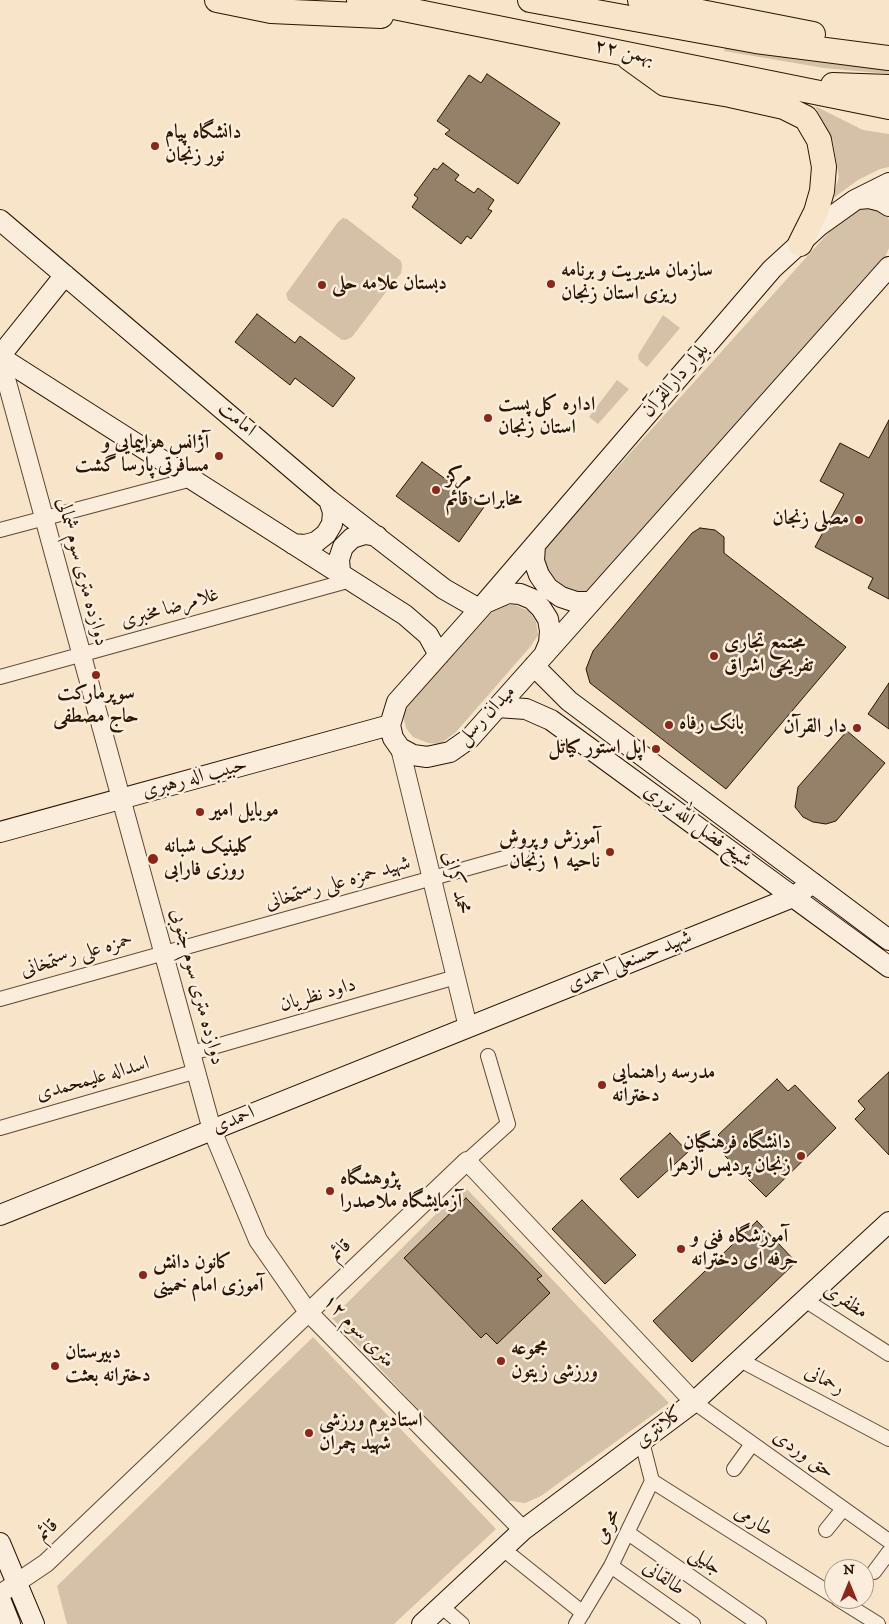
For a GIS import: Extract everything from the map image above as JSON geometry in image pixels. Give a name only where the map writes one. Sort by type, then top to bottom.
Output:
[{"type":"highway","points":[[217,0],[271,10],[386,16],[500,27]]},
{"type":"highway","name":"۲۲ بهمن","points":[[359,0],[500,27],[889,108]]},
{"type":"highway","name":"۲۲ بهمن","points":[[530,0],[756,40],[889,58]]},
{"type":"highway","points":[[640,0],[817,34],[865,56]]},
{"type":"highway","points":[[621,53],[665,84],[730,95],[784,107],[806,118],[819,140],[824,167],[822,191],[816,212],[800,244]]},
{"type":"highway","points":[[799,90],[838,84],[889,87]]},
{"type":"main road","name":"بلوار دارالقرآن","points":[[482,606],[772,269],[820,225],[855,200],[889,183]]},
{"type":"main road","points":[[855,200],[868,198],[882,201],[889,206]]},
{"type":"main road","name":"امامت","points":[[0,220],[329,500],[444,589],[482,606]]},
{"type":"main road","points":[[539,660],[889,267]]},
{"type":"main road","points":[[64,275],[0,357],[346,576],[418,624],[428,635],[439,655]]},
{"type":"main road","points":[[293,544],[305,545],[316,542],[326,534],[332,524],[333,512],[329,500]]},
{"type":"main road","points":[[346,576],[339,559],[343,547],[352,538],[364,534],[377,536]]},
{"type":"main road","points":[[535,545],[536,568],[548,588],[568,600],[591,602]]},
{"type":"main road","name":"میدان رسل","points":[[390,725],[397,702],[482,606],[508,593],[520,594],[532,600],[541,608],[548,618],[549,644],[539,660],[470,738],[450,752],[427,757],[413,755],[400,748]]},
{"type":"main road","name":"شیخ فضل الله نوری","points":[[539,660],[568,701],[889,940]]},
{"type":"main road","name":"شیخ فضل الله نوری","points":[[497,708],[526,709],[551,720],[889,967]]},
{"type":"main road","points":[[390,725],[393,738],[400,748]]},
{"type":"main road","name":"حبیب اله رهبری","points":[[0,832],[390,725]]},
{"type":"main road","name":"شهید حسنعلی احمدی","points":[[468,1027],[793,896],[813,883]]},
{"type":"main road","name":"احمدی","points":[[0,1215],[468,1027]]},
{"type":"main road","name":"کلانتری","points":[[422,1624],[523,1530],[694,1402],[887,1226]]},
{"type":"main road","points":[[0,1543],[8,1589],[34,1624]]},
{"type":"main road","points":[[0,1600],[10,1624]]},
{"type":"street","name":"دوازده متری سوم شمالی","points":[[0,357],[122,799]]},
{"type":"street","points":[[0,530],[192,479]]},
{"type":"street","name":"غلامرضا مخبری","points":[[0,677],[82,655],[346,576]]},
{"type":"street","name":"محمد کرانی","points":[[400,748],[468,1027]]},
{"type":"street","name":"دوازده متری سوم جنوبی","points":[[122,799],[212,1130]]},
{"type":"street","name":"شهید حمزه علی رستمخانی","points":[[164,953],[522,853]]},
{"type":"street","name":"حمزه علی رستمخانی","points":[[0,998],[164,953]]},
{"type":"street","name":"داود نظریان","points":[[192,1053],[456,977]]},
{"type":"street","points":[[488,1056],[508,1124],[466,1161],[694,1402]]},
{"type":"street","name":"اسداله علیمحمدی","points":[[0,1128],[197,1071]]},
{"type":"street","name":"۱۲ متری سوم","points":[[212,1130],[258,1240],[308,1312],[523,1530]]},
{"type":"street","name":"قائم","points":[[8,1589],[46,1564],[466,1161]]},
{"type":"street","name":"مظفری","points":[[805,1300],[889,1354]]},
{"type":"street","name":"رحمانی","points":[[740,1360],[889,1439]]},
{"type":"street","name":"حق وردی","points":[[694,1402],[889,1541]]},
{"type":"street","points":[[642,1442],[652,1481]]},
{"type":"street","points":[[734,1469],[752,1444]]},
{"type":"street","name":"محرمی","points":[[580,1619],[611,1566],[652,1481]]},
{"type":"street","name":"طارمی","points":[[652,1481],[824,1590]]},
{"type":"street","points":[[826,1530],[843,1508]]},
{"type":"street","name":"جلیلی","points":[[628,1533],[759,1624]]},
{"type":"street","points":[[504,1549],[580,1619]]},
{"type":"street","points":[[874,1572],[889,1552]]},
{"type":"street","name":"طالقانی","points":[[611,1566],[693,1624]]},
{"type":"street","points":[[441,1606],[462,1624]]},
{"type":"street","points":[[854,1609],[878,1624]]},
{"type":"shaded area","points":[[726,45],[809,60],[837,58],[889,64],[889,74],[824,68],[724,51]]},
{"type":"shaded area","points":[[815,106],[863,130],[889,134],[889,167],[880,169],[858,180],[832,199],[839,177],[833,142]]},
{"type":"shaded area","points":[[873,208],[888,216],[889,248],[885,257],[587,594],[571,594],[550,579],[541,560],[543,550],[839,221],[857,209]]},
{"type":"shaded area","points":[[343,218],[347,219],[401,261],[402,266],[401,273],[352,337],[346,340],[342,340],[288,300],[286,294],[338,222]]},
{"type":"shaded area","points":[[663,315],[680,328],[647,367],[639,360],[638,355]]},
{"type":"shaded area","points":[[617,380],[629,389],[598,424],[589,417]]},
{"type":"shaded area","points":[[504,605],[515,605],[529,611],[536,622],[538,635],[531,646],[456,732],[440,744],[428,743],[413,737],[406,728],[403,715],[409,704],[495,609]]},
{"type":"shaded area","name":"مجموعه ورزشی زیتون","points":[[464,1186],[669,1403],[541,1496],[525,1503],[504,1500],[332,1318]]},
{"type":"shaded area","name":"استادیوم ورزشی شهید چمران","points":[[313,1337],[496,1529],[394,1624],[67,1624],[57,1586]]},
{"type":"building","points":[[487,74],[560,123],[518,184],[445,134],[450,130],[437,121],[469,75],[481,83]]},
{"type":"building","points":[[443,163],[459,175],[455,180],[474,193],[478,188],[494,200],[488,209],[492,211],[471,239],[467,236],[461,244],[412,207],[418,198],[414,195],[434,168],[437,170]]},
{"type":"building","points":[[257,314],[295,343],[300,336],[355,378],[333,407],[295,378],[290,385],[235,342]]},
{"type":"building","name":"مصلی زنجان","points":[[889,420],[889,599],[868,588],[873,578],[815,547],[844,494],[820,481],[840,443],[869,458]]},
{"type":"building","points":[[422,462],[484,507],[459,542],[396,496]]},
{"type":"building","name":"مجتمع تجاری تفریحی اشراق","points":[[700,528],[715,530],[724,537],[724,553],[846,647],[726,789],[590,683],[586,669],[593,651],[692,533]]},
{"type":"building","points":[[889,683],[889,729],[868,714]]},
{"type":"building","points":[[847,731],[885,763],[836,821],[826,824],[813,822],[803,817],[795,807],[798,787]]},
{"type":"building","points":[[889,1072],[889,1155],[855,1119],[865,1109],[858,1101]]},
{"type":"building","points":[[777,1079],[788,1091],[795,1085],[836,1128],[766,1197],[721,1152],[728,1145],[718,1135]]},
{"type":"building","points":[[670,1133],[688,1152],[638,1198],[620,1179]]},
{"type":"building","points":[[466,1198],[542,1276],[537,1279],[550,1293],[497,1344],[486,1333],[481,1338],[404,1258]]},
{"type":"building","points":[[582,1200],[636,1255],[605,1284],[552,1229]]},
{"type":"building","points":[[757,1221],[796,1262],[692,1362],[653,1321]]},
{"type":"place","name":"دانشگاه پیام نور زنجان","points":[[155,146]]},
{"type":"place","name":"سازمان مدیریت و برنامه ریزی استان زنجان","points":[[551,284]]},
{"type":"place","name":"دبستان علامه حلی","points":[[322,285]]},
{"type":"place","name":"اداره کل پست استان زنجان","points":[[488,418]]},
{"type":"place","name":"آژانس هواپیمایی و مسافرتی پارسا گشت","points":[[219,456]]},
{"type":"place","name":"مرکز مخابرات قائم","points":[[436,490]]},
{"type":"place","name":"مصلی زنجان","points":[[859,520]]},
{"type":"place","name":"مجتمع تجاری تفریحی اشراق","points":[[714,656]]},
{"type":"place","name":"سوپرمارکت حاج مصطفی","points":[[96,675]]},
{"type":"place","name":"بانک رفاه","points":[[669,725]]},
{"type":"place","name":"دار القرآن","points":[[857,728]]},
{"type":"place","name":"اپل استور کیاتل","points":[[656,749]]},
{"type":"place","name":"موبایل امیر","points":[[200,812]]},
{"type":"place","name":"آموزش و پروش ناحیه ۱ زنجان","points":[[610,852]]},
{"type":"place","name":"کلینیک شبانه روزی فارابی","points":[[153,859]]},
{"type":"place","name":"مدرسه راهنمایی دخترانه","points":[[602,1085]]},
{"type":"place","name":"دانشگاه فرهنگیان زنجان پردیس الزهرا","points":[[801,1156]]},
{"type":"place","name":"پژوهشگاه آزمایشگاه ملاصدرا","points":[[330,1191]]},
{"type":"place","name":"آموزشگاه فنی و حرفه ای دخترانه","points":[[681,1249]]},
{"type":"place","name":"کانون دانش آموزی امام خمینی","points":[[143,1275]]},
{"type":"place","name":"مجموعه ورزشی زیتون","points":[[501,1361]]},
{"type":"place","name":"دبیرستان دخترانه بعثت","points":[[55,1366]]},
{"type":"place","name":"استادیوم ورزشی شهید چمران","points":[[309,1433]]}]
